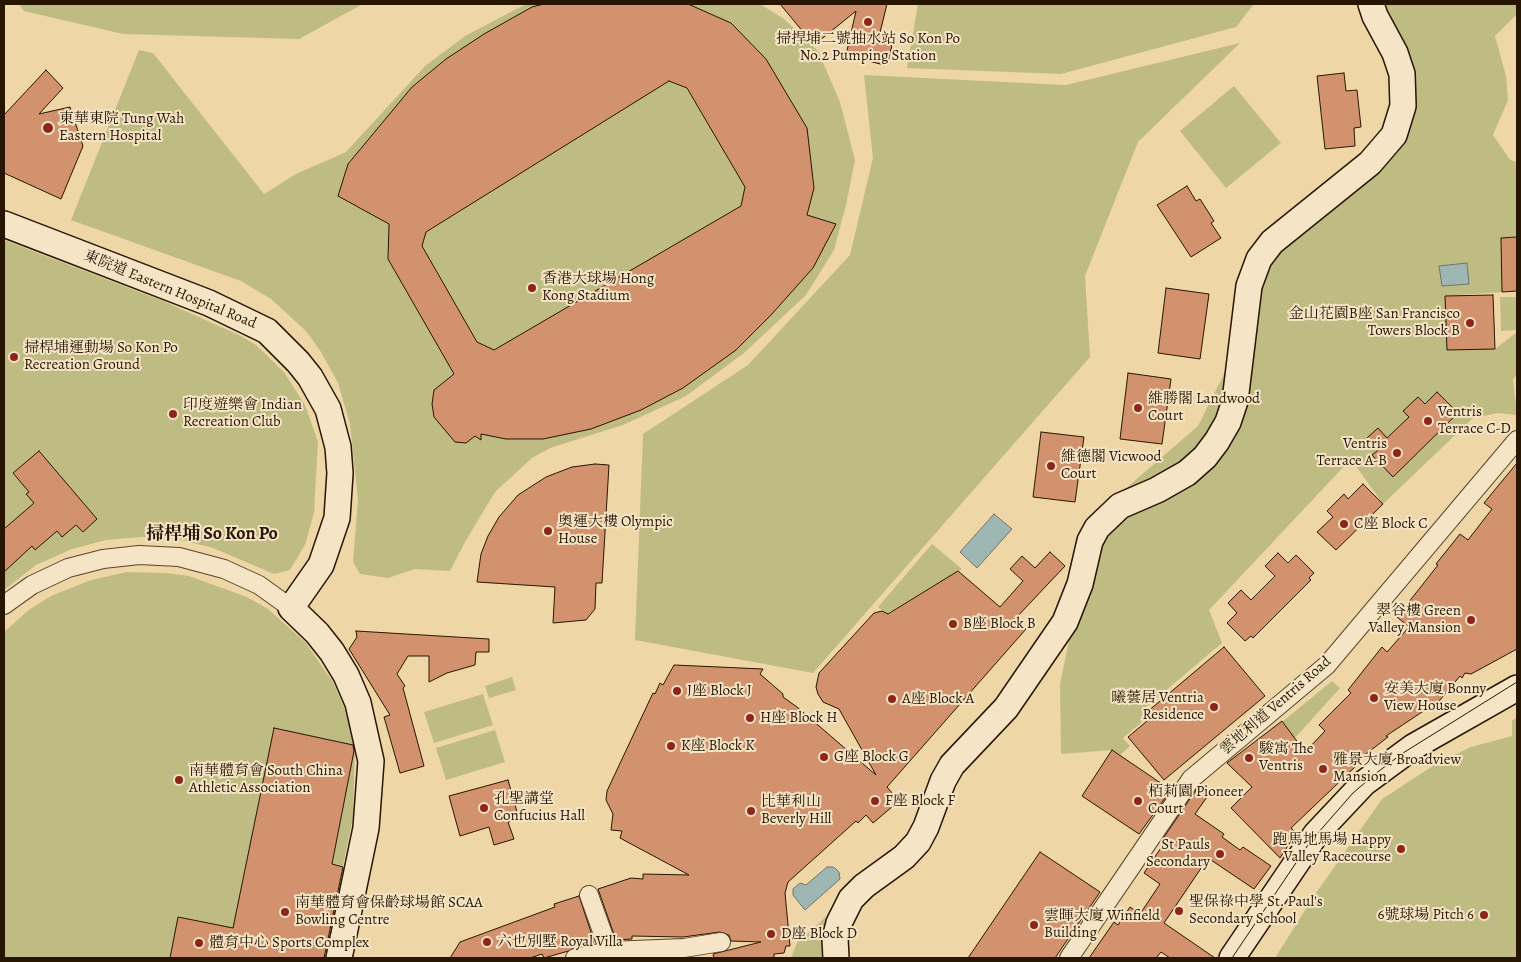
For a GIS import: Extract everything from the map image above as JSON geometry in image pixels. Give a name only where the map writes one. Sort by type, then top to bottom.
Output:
[{"type":"street","points":[[836,958],[835,939],[839,923],[851,899],[864,886],[897,863],[912,849],[926,827],[939,790],[952,765],[1006,708],[1065,622],[1078,589],[1090,541],[1097,528],[1120,506],[1157,490],[1187,473],[1205,457],[1220,436],[1235,401],[1249,286],[1259,259],[1272,242],[1370,163],[1394,135],[1403,106],[1402,74],[1395,53],[1375,16],[1371,4]]},
{"type":"street","name":"東院道 Eastern Hospital Road","points":[[4,224],[209,303],[249,321],[277,339],[310,378],[328,409],[332,423],[338,456],[340,499],[332,540],[321,566],[291,608]]},
{"type":"street","name":"雲地利道 Ventris Road","points":[[1069,958],[1191,779],[1327,665],[1517,440]]},
{"type":"street","points":[[4,605],[32,585],[68,568],[103,558],[139,555],[179,558],[224,569],[259,585],[291,608],[317,633],[332,652],[346,675],[358,703],[371,760],[366,828],[339,958]]},
{"type":"street","points":[[1232,958],[1313,838],[1353,793],[1375,774],[1413,747],[1515,687]]},
{"type":"street","points":[[589,894],[609,951]]},
{"type":"street","points":[[575,958],[609,951],[684,948],[721,942]]},
{"type":"shaded area","points":[[19,4],[363,4],[299,39],[123,34],[24,11]]},
{"type":"shaded area","name":"香港大球場 Hong Kong Stadium","points":[[526,4],[760,4],[784,19],[818,51],[840,102],[855,160],[834,250],[806,295],[744,353],[686,396],[623,425],[550,448],[532,458],[495,492],[450,571],[415,569],[388,578],[360,574],[353,562],[358,500],[350,424],[338,383],[321,352],[306,331],[271,299],[241,281],[71,220],[139,50],[153,53],[264,194],[296,174],[346,152],[425,66],[465,36]]},
{"type":"shaded area","points":[[918,4],[1254,4],[1236,27],[1061,74],[907,68]]},
{"type":"shaded area","points":[[1378,4],[1517,4],[1517,14],[1495,36],[1506,76],[1508,100],[1493,135],[1510,160],[1517,162],[1517,237],[1501,238],[1502,292],[1445,296],[1495,349],[1517,332],[1517,375],[1513,379],[1517,415],[1498,413],[1473,418],[1383,504],[1351,459],[1209,610],[1222,643],[1145,708],[1140,720],[1142,722],[1123,738],[1130,746],[1120,755],[1112,750],[1061,754],[1060,684],[1095,515],[1198,426],[1225,372],[1239,355],[1275,228],[1394,125],[1395,55]]},
{"type":"shaded area","points":[[1240,43],[1138,142],[1085,276],[1090,357],[813,673],[635,640],[643,434],[748,365],[850,255],[873,158],[864,75],[1066,85]]},
{"type":"shaded area","points":[[1234,86],[1281,143],[1226,188],[1180,131]]},
{"type":"shaded area","name":"印度遊樂會 Indian Recreation Club","points":[[4,240],[163,301],[239,335],[256,345],[284,372],[305,405],[318,442],[314,513],[305,545],[290,570],[274,574],[213,548],[178,539],[142,537],[106,540],[72,549],[36,565],[4,590]]},
{"type":"shaded area","points":[[1500,297],[1517,297],[1517,330],[1501,331]]},
{"type":"shaded area","points":[[932,544],[962,569],[887,614],[878,607]]},
{"type":"shaded area","name":"南華體育會 South China Athletic Association","points":[[127,572],[166,573],[189,576],[247,597],[268,609],[305,642],[333,682],[350,721],[355,743],[353,817],[324,958],[4,958],[4,632],[30,609],[51,596],[91,580]]},
{"type":"shaded area","points":[[512,677],[516,690],[489,698],[485,686]]},
{"type":"shaded area","points":[[1332,681],[1340,688],[1295,738],[1282,722]]},
{"type":"shaded area","points":[[483,694],[493,725],[434,743],[424,712]]},
{"type":"shaded area","name":"跑馬地馬場 Happy Valley Racecourse","points":[[1517,718],[1517,958],[1275,958],[1316,893],[1382,799],[1436,764],[1471,747],[1512,736],[1512,720]]},
{"type":"shaded area","points":[[495,730],[505,762],[446,780],[436,748]]},
{"type":"shaded area","points":[[829,914],[829,958],[791,958],[797,943]]},
{"type":"water","points":[[1467,263],[1469,284],[1442,286],[1439,266]]},
{"type":"water","points":[[994,514],[1012,529],[977,568],[960,552]]},
{"type":"water","points":[[827,867],[836,869],[839,872],[840,879],[805,910],[793,895],[793,889],[800,883],[806,885]]},
{"type":"building","points":[[544,4],[688,4],[731,23],[766,59],[807,128],[814,188],[807,215],[836,224],[813,268],[771,315],[736,350],[683,388],[641,410],[591,429],[543,439],[506,439],[481,434],[481,440],[475,436],[466,443],[455,442],[434,417],[432,404],[434,390],[454,374],[388,259],[389,224],[338,196],[348,164],[412,87],[446,59],[484,34],[532,7]],"holes":[[[669,81],[687,88],[745,187],[741,206],[494,350],[477,342],[422,246],[426,232]]]},
{"type":"building","points":[[780,4],[887,4],[878,41],[892,45],[888,62],[884,65],[846,55],[856,11],[814,45]]},
{"type":"building","name":"東華東院 Tung Wah Eastern Hospital","points":[[46,70],[63,88],[39,114],[70,107],[83,146],[61,199],[4,173],[4,115]]},
{"type":"building","points":[[1344,73],[1346,91],[1357,90],[1361,127],[1354,128],[1355,146],[1325,149],[1317,76]]},
{"type":"building","points":[[1187,186],[1196,201],[1200,199],[1214,221],[1211,223],[1221,238],[1191,257],[1157,205]]},
{"type":"building","points":[[1517,237],[1517,291],[1502,292],[1501,238]]},
{"type":"building","points":[[1166,288],[1209,294],[1200,359],[1158,353]]},
{"type":"building","name":"金山花園B座 San Francisco Towers Block B","points":[[1493,295],[1495,349],[1447,350],[1445,296]]},
{"type":"building","name":"維勝閣 Landwood Court","points":[[1128,373],[1171,379],[1162,444],[1120,439]]},
{"type":"building","points":[[1437,392],[1458,413],[1393,477],[1372,455],[1378,450],[1367,438],[1378,428],[1387,438],[1409,417],[1403,411],[1418,397],[1425,404]]},
{"type":"building","name":"維德閣 Vicwood Court","points":[[1041,432],[1084,437],[1075,502],[1033,497]]},
{"type":"building","points":[[39,451],[97,519],[83,532],[76,525],[62,537],[57,531],[35,550],[32,546],[4,572],[4,529],[34,503],[26,494],[29,492],[13,473]]},
{"type":"building","points":[[1517,463],[1517,649],[1471,674],[1465,673],[1462,678],[1460,676],[1440,700],[1386,736],[1388,737],[1353,764],[1355,767],[1291,828],[1296,833],[1280,858],[1231,808],[1252,787],[1227,763],[1282,721],[1305,752],[1325,731],[1319,725],[1351,693],[1348,690],[1382,647],[1387,652],[1409,627],[1397,617],[1460,534],[1468,540],[1492,509],[1484,503]]},
{"type":"building","name":"奧運大樓 Olympic House","points":[[595,464],[609,465],[602,583],[596,583],[595,609],[586,620],[553,623],[555,587],[477,582],[481,554],[488,536],[499,517],[518,495],[546,477],[572,467]]},
{"type":"building","name":"C座 Block C","points":[[1363,484],[1383,504],[1336,550],[1317,532],[1333,517],[1327,511],[1344,494],[1348,499]]},
{"type":"building","points":[[1050,552],[1065,566],[1015,619],[1026,629],[887,787],[899,801],[873,823],[866,815],[858,823],[856,821],[788,882],[785,893],[790,946],[786,946],[784,953],[774,954],[774,958],[714,958],[713,954],[761,942],[731,941],[729,935],[720,932],[683,937],[632,936],[632,939],[616,940],[598,889],[631,878],[643,879],[643,874],[689,875],[620,838],[622,831],[611,830],[613,814],[606,800],[607,791],[653,693],[655,694],[660,683],[663,685],[674,665],[763,669],[760,674],[783,694],[783,697],[876,775],[839,709],[823,702],[818,694],[816,687],[819,673],[874,613],[882,611],[888,614],[958,571],[1000,607],[1023,581],[1010,569],[1022,556],[1035,568]]},
{"type":"building","points":[[1278,553],[1288,563],[1296,555],[1314,573],[1309,578],[1311,580],[1253,638],[1251,636],[1245,641],[1227,623],[1237,613],[1228,603],[1241,590],[1251,600],[1275,576],[1265,566]]},
{"type":"building","points":[[356,631],[489,639],[489,652],[476,652],[475,665],[447,673],[429,682],[429,656],[408,656],[397,674],[405,686],[403,688],[424,766],[400,773],[384,717],[390,715],[349,649],[357,637]]},
{"type":"building","points":[[1224,647],[1265,696],[1164,780],[1128,737],[1147,721],[1144,718],[1147,712]]},
{"type":"building","points":[[274,728],[353,745],[354,751],[332,864],[343,867],[324,958],[170,958],[178,917],[233,928]]},
{"type":"building","points":[[1112,750],[1171,790],[1139,834],[1082,796]]},
{"type":"building","name":"孔聖講堂 Confucius Hall","points":[[508,780],[519,819],[508,822],[514,839],[494,845],[489,827],[460,836],[449,796]]},
{"type":"building","points":[[1198,787],[1207,797],[1195,814],[1224,834],[1222,837],[1240,850],[1243,847],[1271,866],[1254,889],[1208,858],[1164,923],[1215,958],[1170,958],[1161,952],[1156,958],[1089,958],[1114,922],[1118,925],[1130,907],[1140,914],[1160,884],[1144,873],[1165,842],[1162,840]]},
{"type":"building","name":"雲暉大廈 Winfield Building","points":[[1040,852],[1100,892],[1055,958],[968,958]]},
{"type":"building","points":[[579,896],[594,941],[593,944],[544,958],[542,954],[530,958],[450,958],[460,942],[555,907],[554,904]]},
{"type":"tram line","points":[[1232,958],[1310,842],[1353,793],[1403,753],[1517,682]]},
{"type":"place","name":"掃捍埔二號抽水站 So Kon Po No.2 Pumping Station","points":[[868,22]]},
{"type":"place","name":"東華東院 Tung Wah Eastern Hospital","points":[[48,128]]},
{"type":"place","name":"香港大球場 Hong Kong Stadium","points":[[532,288]]},
{"type":"place","name":"金山花園B座 San Francisco Towers Block B","points":[[1470,323]]},
{"type":"place","name":"掃桿埔運動場 So Kon Po Recreation Ground","points":[[14,357]]},
{"type":"place","name":"維勝閣 Landwood Court","points":[[1138,408]]},
{"type":"place","name":"印度遊樂會 Indian Recreation Club","points":[[173,414]]},
{"type":"place","name":"Ventris Terrace C-D","points":[[1428,421]]},
{"type":"place","name":"Ventris Terrace A-B","points":[[1397,453]]},
{"type":"place","name":"維德閣 Vicwood Court","points":[[1051,466]]},
{"type":"place","name":"C座 Block C","points":[[1344,524]]},
{"type":"place","name":"奧運大樓 Olympic House","points":[[548,531]]},
{"type":"place","name":"翠谷樓 Green Valley Mansion","points":[[1471,620]]},
{"type":"place","name":"B座 Block B","points":[[953,624]]},
{"type":"place","name":"J座 Block J","points":[[677,691]]},
{"type":"place","name":"安美大廈 Bonny View House","points":[[1374,698]]},
{"type":"place","name":"A座 Block A","points":[[892,699]]},
{"type":"place","name":"曦蕓居 Ventria Residence","points":[[1214,707]]},
{"type":"place","name":"H座 Block H","points":[[750,718]]},
{"type":"place","name":"K座 Block K","points":[[671,746]]},
{"type":"place","name":"G座 Block G","points":[[824,757]]},
{"type":"place","name":"駿寓 The Ventris","points":[[1249,758]]},
{"type":"place","name":"雅景大廈 Broadview Mansion","points":[[1323,769]]},
{"type":"place","name":"南華體育會 South China Athletic Association","points":[[179,780]]},
{"type":"place","name":"F座 Block F","points":[[875,801]]},
{"type":"place","name":"栢莉園 Pioneer Court","points":[[1138,801]]},
{"type":"place","name":"孔聖講堂 Confucius Hall","points":[[484,808]]},
{"type":"place","name":"比華利山 Beverly Hill","points":[[751,811]]},
{"type":"place","name":"跑馬地馬場 Happy Valley Racecourse","points":[[1401,849]]},
{"type":"place","name":"St Pauls Secondary","points":[[1220,854]]},
{"type":"place","name":"聖保祿中學 St. Paul's Secondary School","points":[[1179,911]]},
{"type":"place","name":"南華體育會保齡球場館 SCAA Bowling Centre","points":[[285,912]]},
{"type":"place","name":"6號球場 Pitch 6","points":[[1484,915]]},
{"type":"place","name":"雲暉大廈 Winfield Building","points":[[1034,925]]},
{"type":"place","name":"D座 Block D","points":[[771,934]]},
{"type":"place","name":"六也別墅 Royal Villa","points":[[487,942]]},
{"type":"place","name":"體育中心 Sports Complex","points":[[199,943]]},
{"type":"district","name":"掃桿埔 So Kon Po","points":[[212,535]]}]
